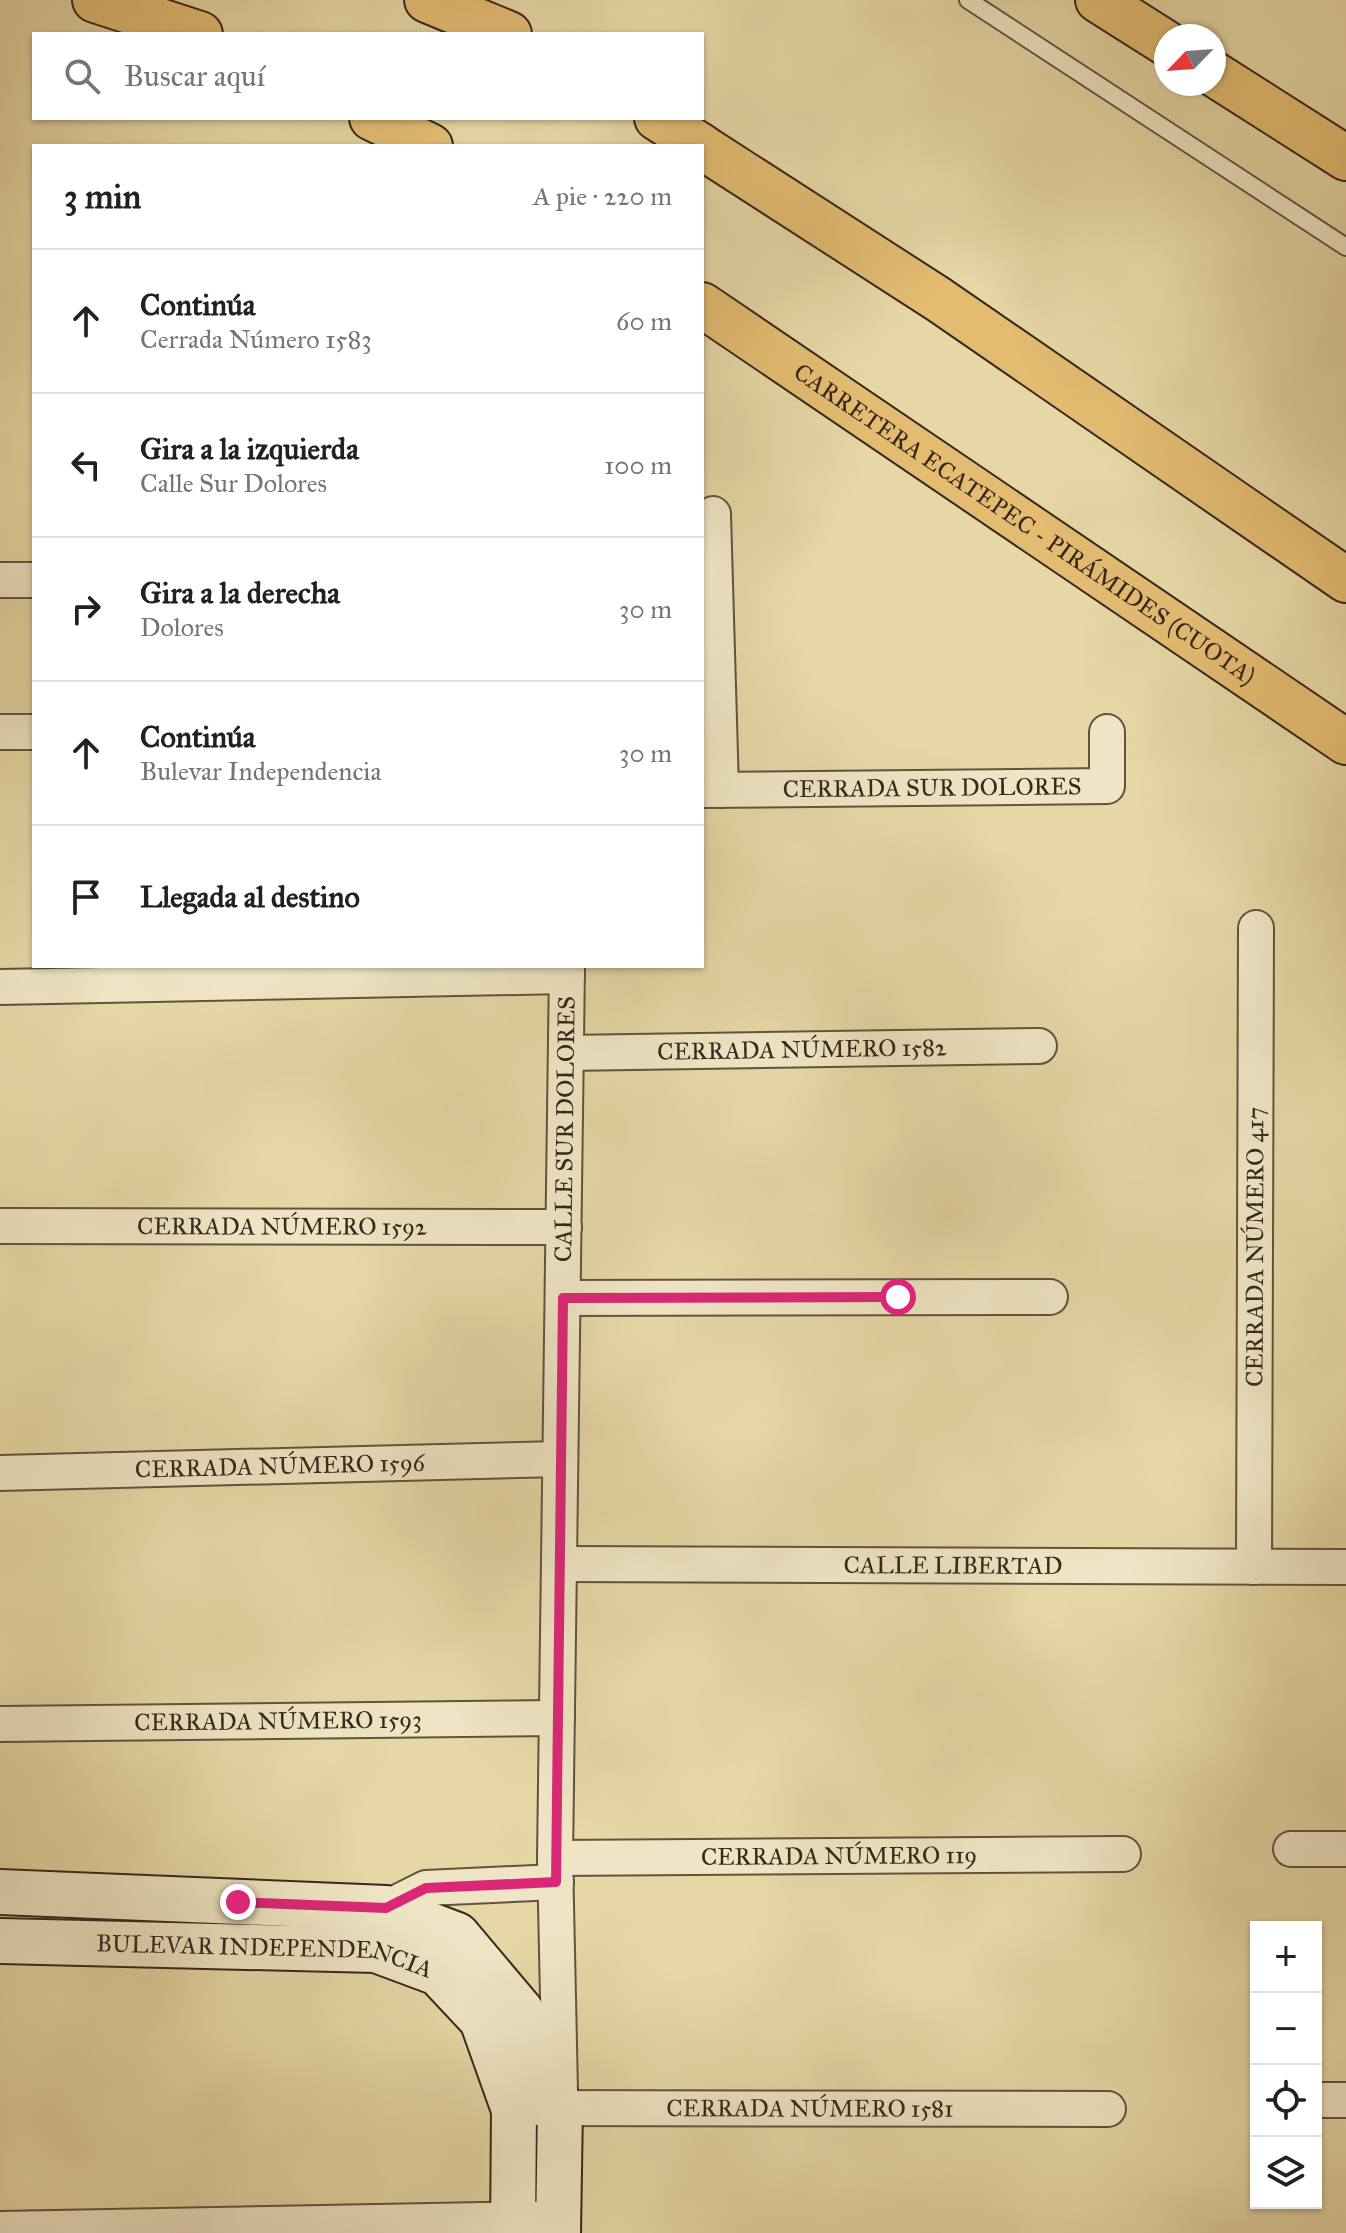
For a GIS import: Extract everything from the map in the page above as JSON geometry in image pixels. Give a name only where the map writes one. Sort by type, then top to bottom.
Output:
[{"type":"main road","points":[[95,0],[194,32]]},
{"type":"main road","points":[[427,0],[504,32]]},
{"type":"main road","points":[[1098,0],[1154,35]]},
{"type":"main road","points":[[1226,82],[1346,158]]},
{"type":"main road","points":[[376,120],[426,144]]},
{"type":"main road","points":[[660,120],[698,144]]},
{"type":"main road","points":[[704,148],[938,299],[1346,580]]},
{"type":"main road","name":"CARRETERA ECATEPEC - PIRÁMIDES (CUOTA)","points":[[704,306],[1346,742]]},
{"type":"street","points":[[712,790],[713,514]]},
{"type":"street","points":[[0,580],[32,580]]},
{"type":"street","points":[[0,732],[32,732]]},
{"type":"street","name":"CERRADA SUR DOLORES","points":[[712,790],[1107,786],[1107,732]]},
{"type":"street","name":"CERRADA NÚMERO 417","points":[[1254,1567],[1256,928]]},
{"type":"street","points":[[0,987],[567,971]]},
{"type":"street","name":"CALLE SUR DOLORES","points":[[560,2107],[556,1870],[567,971]]},
{"type":"street","name":"CERRADA NÚMERO 1582","points":[[566,1053],[1039,1046]]},
{"type":"street","name":"CERRADA NÚMERO 1592","points":[[0,1226],[564,1227]]},
{"type":"street","points":[[563,1298],[1050,1297]]},
{"type":"street","name":"CERRADA NÚMERO 1596","points":[[0,1473],[560,1459]]},
{"type":"street","name":"CALLE LIBERTAD","points":[[559,1564],[1346,1567]]},
{"type":"street","name":"CERRADA NÚMERO 1593","points":[[0,1724],[557,1718]]},
{"type":"street","points":[[1291,1849],[1346,1849]]},
{"type":"street","name":"CERRADA NÚMERO 119","points":[[386,1908],[426,1888],[556,1870],[1123,1854]]},
{"type":"street","name":"BULEVAR INDEPENDENCIA","points":[[0,1892],[386,1908],[457,1935],[521,2011],[560,2107],[558,2226]]},
{"type":"street","points":[[376,1950],[386,1908]]},
{"type":"street","name":"BULEVAR INDEPENDENCIA","points":[[0,1941],[376,1950],[438,1973],[482,2020],[514,2110],[513,2226]]},
{"type":"street","points":[[1322,2100],[1346,2100]]},
{"type":"street","name":"CERRADA NÚMERO 1581","points":[[514,2110],[560,2107],[1108,2109]]},
{"type":"street","points":[[0,2229],[558,2226]]},
{"type":"lane","points":[[968,0],[1346,247]]},
{"type":"route","points":[[238,1902],[386,1908],[426,1888],[556,1882],[563,1298],[898,1297]]}]
